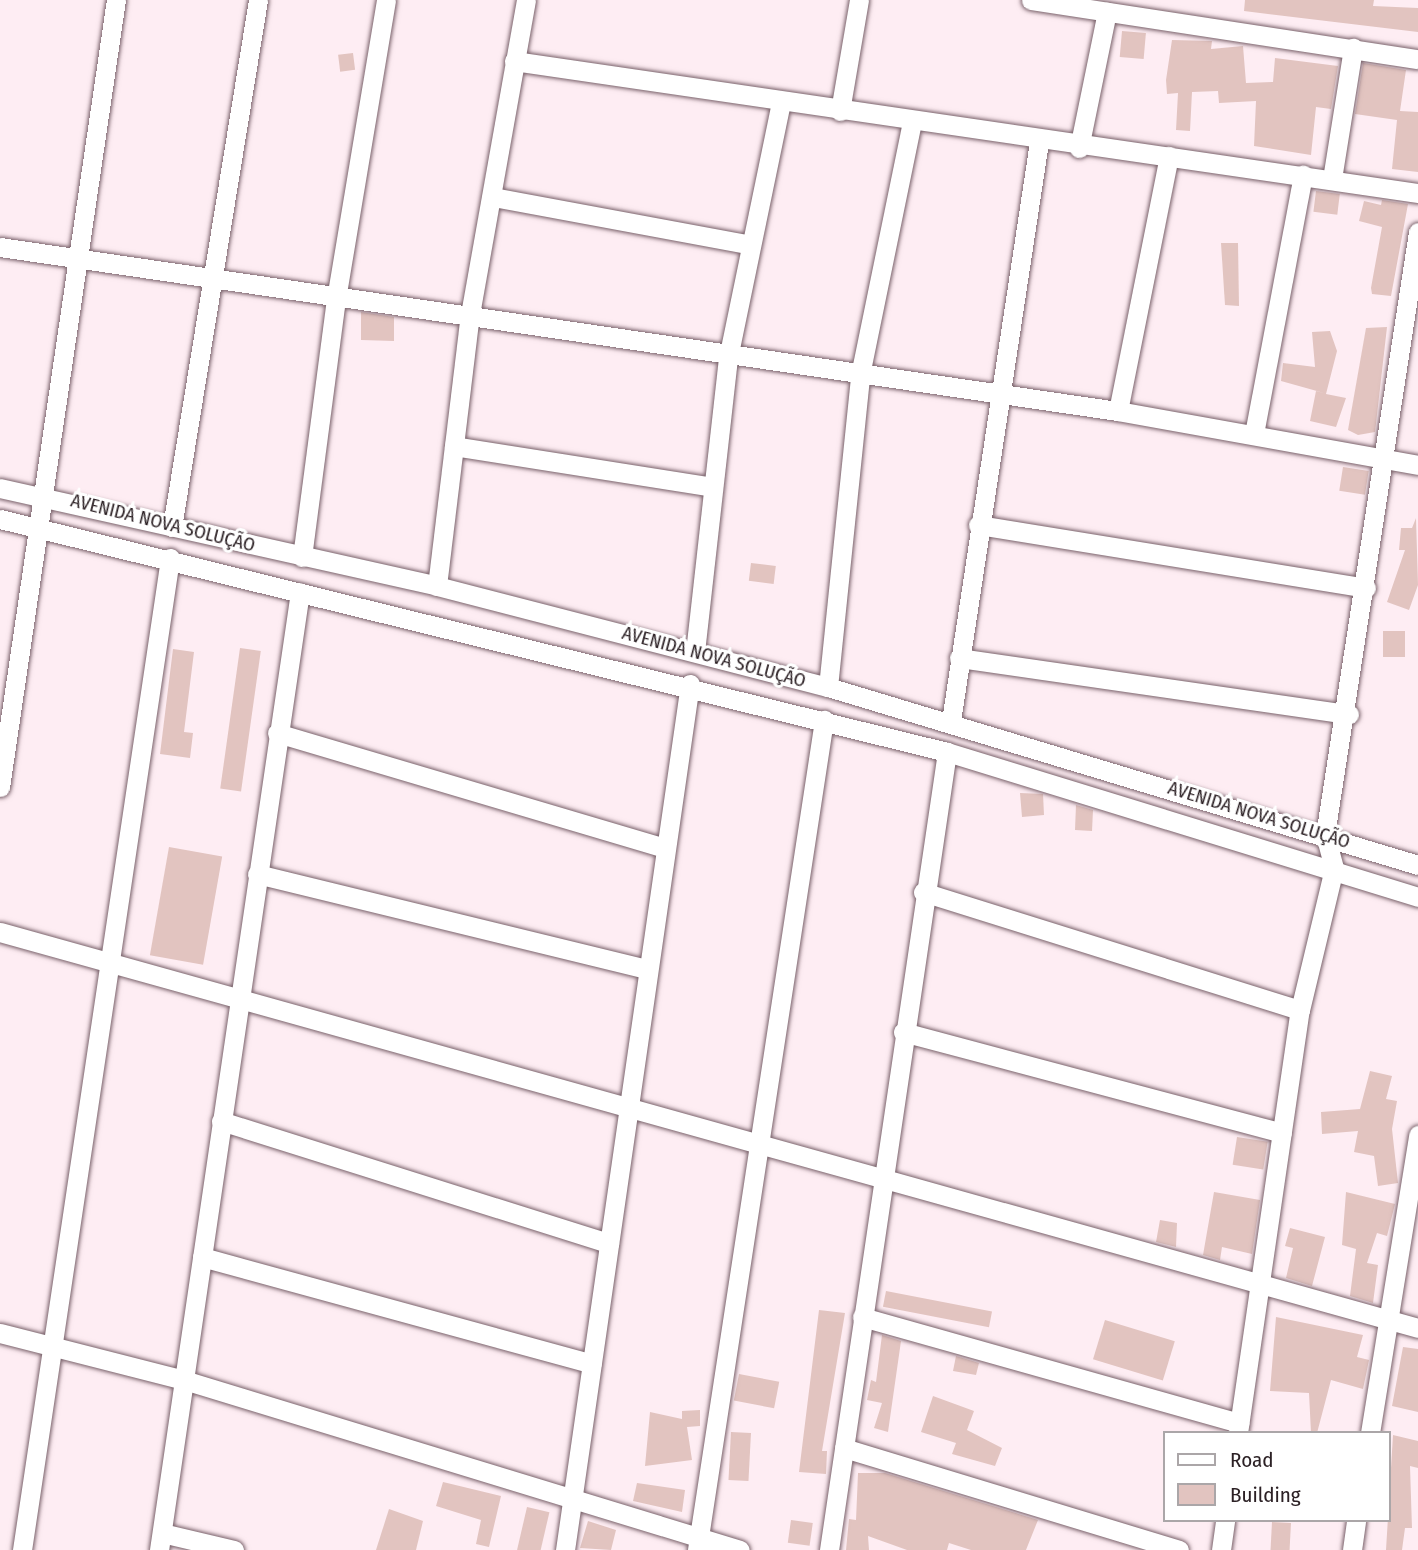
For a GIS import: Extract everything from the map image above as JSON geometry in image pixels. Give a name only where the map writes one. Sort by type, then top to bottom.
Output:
[{"type":"street","points":[[0,787],[45,493],[75,258],[116,0]]},
{"type":"street","points":[[172,527],[258,0]]},
{"type":"street","points":[[302,557],[336,299],[386,0]]},
{"type":"street","points":[[437,586],[469,320],[494,197],[526,0]]},
{"type":"street","points":[[840,111],[859,0]]},
{"type":"street","points":[[1044,1],[1418,59]]},
{"type":"street","points":[[1079,148],[1107,12]]},
{"type":"street","points":[[1332,179],[1353,48]]},
{"type":"street","points":[[514,61],[1079,148],[1169,156],[1418,193]]},
{"type":"street","points":[[695,652],[729,358],[747,244],[781,102]]},
{"type":"street","points":[[828,687],[860,376],[912,122]]},
{"type":"street","points":[[951,721],[998,394],[1039,142]]},
{"type":"street","points":[[1118,411],[1169,156]]},
{"type":"street","points":[[1254,434],[1303,175]]},
{"type":"street","points":[[494,197],[747,244]]},
{"type":"street","points":[[862,1317],[1239,1428],[1300,1010],[1334,868],[1325,835],[1349,714],[1418,232]]},
{"type":"street","points":[[0,247],[469,320],[1118,411],[1418,465]]},
{"type":"street","points":[[454,446],[713,486]]},
{"type":"street","name":"AVENIDA NOVA SOLUÇÃO","points":[[0,488],[45,493],[172,527],[437,586],[828,687],[951,721],[1418,865]]},
{"type":"street","name":"AVENIDA NOVA SOLUÇÃO","points":[[0,519],[40,525],[300,592],[690,684],[947,752],[1334,868],[1418,897]]},
{"type":"street","points":[[978,526],[1366,588]]},
{"type":"street","points":[[22,1550],[107,960],[170,558]]},
{"type":"street","points":[[234,1550],[161,1541],[277,733],[300,592]]},
{"type":"street","points":[[958,658],[1349,714]]},
{"type":"street","points":[[565,1550],[690,684]]},
{"type":"street","points":[[698,1544],[824,720]]},
{"type":"street","points":[[277,733],[665,848]]},
{"type":"street","points":[[830,1550],[923,892],[947,752]]},
{"type":"street","points":[[257,874],[648,969]]},
{"type":"street","points":[[923,892],[1300,1010]]},
{"type":"street","points":[[0,932],[884,1174],[1259,1286],[1418,1328]]},
{"type":"street","points":[[903,1032],[1282,1133]]},
{"type":"street","points":[[221,1121],[609,1243]]},
{"type":"street","points":[[1370,1431],[1418,1135]]},
{"type":"street","points":[[202,1257],[592,1364]]},
{"type":"street","points":[[0,1333],[184,1380],[572,1498],[698,1544],[740,1550]]},
{"type":"street","points":[[844,1448],[1178,1550]]},
{"type":"street","points":[[1221,1550],[1225,1522]]},
{"type":"street","points":[[1352,1550],[1356,1522]]},
{"type":"building","points":[[1245,0],[1374,0],[1373,6],[1418,8],[1418,32],[1244,11]]},
{"type":"building","points":[[1122,31],[1146,33],[1144,59],[1120,57]]},
{"type":"building","points":[[1172,40],[1212,41],[1211,49],[1243,46],[1246,83],[1273,82],[1275,58],[1338,66],[1331,109],[1316,107],[1311,155],[1254,146],[1256,101],[1219,103],[1218,91],[1192,92],[1190,131],[1176,130],[1178,93],[1167,94],[1166,80]]},
{"type":"building","points":[[353,53],[355,70],[340,72],[338,55]]},
{"type":"building","points":[[1363,63],[1406,70],[1400,111],[1418,112],[1418,172],[1392,169],[1397,120],[1355,114]]},
{"type":"building","points":[[1316,191],[1340,194],[1337,215],[1313,212]]},
{"type":"building","points":[[1382,200],[1408,204],[1391,296],[1372,294],[1371,288],[1382,227],[1359,221],[1364,201],[1381,205]]},
{"type":"building","points":[[1221,243],[1238,243],[1239,306],[1225,305]]},
{"type":"building","points":[[361,312],[394,317],[394,341],[361,340]]},
{"type":"building","points":[[1387,327],[1375,432],[1358,435],[1348,430],[1366,328]]},
{"type":"building","points":[[1330,331],[1337,351],[1326,394],[1346,398],[1336,427],[1310,421],[1316,391],[1324,393],[1281,381],[1283,363],[1315,367],[1312,332]]},
{"type":"building","points":[[1343,467],[1369,471],[1365,495],[1339,491]]},
{"type":"building","points":[[1416,518],[1418,585],[1409,610],[1387,602],[1405,550],[1399,550],[1401,528],[1412,528]]},
{"type":"building","points":[[751,563],[776,566],[774,584],[749,581]]},
{"type":"building","points":[[1383,631],[1405,631],[1405,657],[1383,657]]},
{"type":"building","points":[[240,648],[261,651],[241,792],[220,789]]},
{"type":"building","points":[[173,649],[194,652],[184,732],[193,733],[190,758],[160,754]]},
{"type":"building","points":[[1020,793],[1043,794],[1044,815],[1022,817]]},
{"type":"building","points":[[1076,805],[1093,810],[1092,831],[1075,830]]},
{"type":"building","points":[[169,847],[222,856],[203,965],[150,955]]},
{"type":"building","points":[[1370,1071],[1392,1076],[1386,1099],[1397,1101],[1392,1129],[1398,1183],[1378,1186],[1374,1156],[1354,1152],[1358,1131],[1322,1134],[1321,1112],[1360,1109]]},
{"type":"building","points":[[1237,1137],[1268,1142],[1263,1170],[1233,1165]]},
{"type":"building","points":[[1214,1192],[1260,1200],[1252,1254],[1222,1247],[1220,1260],[1203,1255]]},
{"type":"building","points":[[1346,1192],[1395,1204],[1387,1236],[1377,1233],[1367,1263],[1378,1265],[1373,1303],[1350,1296],[1356,1249],[1342,1245]]},
{"type":"building","points":[[1160,1220],[1177,1223],[1176,1247],[1156,1242]]},
{"type":"building","points":[[1290,1228],[1325,1237],[1312,1286],[1286,1278],[1293,1248],[1285,1246]]},
{"type":"building","points":[[886,1291],[992,1312],[989,1327],[883,1307]]},
{"type":"building","points":[[819,1310],[845,1313],[822,1451],[827,1451],[826,1474],[799,1472]]},
{"type":"building","points":[[1276,1317],[1363,1335],[1357,1357],[1369,1360],[1363,1389],[1331,1380],[1318,1431],[1311,1431],[1309,1393],[1270,1391]]},
{"type":"building","points":[[1105,1320],[1175,1341],[1163,1381],[1093,1359]]},
{"type":"building","points":[[882,1335],[901,1341],[888,1432],[874,1428],[882,1403],[867,1400],[871,1380],[876,1382]]},
{"type":"building","points":[[1403,1347],[1418,1349],[1418,1412],[1392,1406]]},
{"type":"building","points":[[956,1356],[979,1363],[976,1375],[953,1371]]},
{"type":"building","points":[[739,1374],[779,1382],[774,1408],[734,1401]]},
{"type":"building","points":[[933,1396],[974,1411],[967,1430],[1002,1448],[995,1466],[952,1454],[956,1443],[921,1432]]},
{"type":"building","points":[[700,1410],[700,1426],[687,1427],[692,1460],[645,1466],[650,1412],[682,1419],[682,1411]]},
{"type":"building","points":[[731,1432],[751,1433],[748,1481],[728,1480]]},
{"type":"building","points":[[1393,1435],[1418,1441],[1418,1468],[1410,1466],[1412,1528],[1405,1528],[1402,1550],[1386,1550],[1388,1522],[1390,1522]]},
{"type":"building","points":[[858,1473],[885,1473],[1038,1520],[1026,1550],[971,1550],[949,1543],[947,1550],[907,1550],[868,1536],[869,1550],[846,1550],[849,1519],[856,1520]]},
{"type":"building","points":[[443,1482],[501,1496],[489,1547],[476,1544],[481,1520],[436,1506]]},
{"type":"building","points":[[637,1483],[685,1490],[682,1512],[633,1501]]},
{"type":"building","points":[[527,1507],[549,1512],[541,1550],[517,1550]]},
{"type":"building","points":[[389,1509],[423,1521],[416,1550],[376,1550]]},
{"type":"building","points":[[791,1520],[813,1523],[810,1546],[788,1543]]},
{"type":"building","points":[[588,1521],[616,1530],[611,1550],[580,1548]]},
{"type":"building","points":[[1272,1522],[1291,1523],[1290,1550],[1271,1550]]}]
